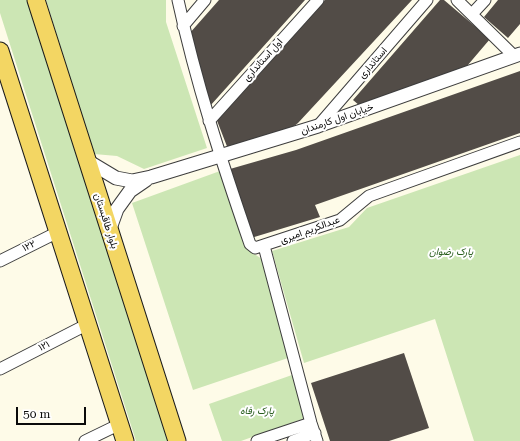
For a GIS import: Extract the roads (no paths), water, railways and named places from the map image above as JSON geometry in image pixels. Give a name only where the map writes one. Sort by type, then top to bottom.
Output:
[{"type":"main road","name":"بلوار طاقبستان","points":[[36,0],[177,441]]},
{"type":"main road","points":[[0,51],[125,441]]},
{"type":"street","points":[[178,0],[183,26],[209,120],[250,244],[255,248],[264,246],[316,437],[293,441]]},
{"type":"street","points":[[183,26],[205,0]]},
{"type":"street","name":"اول استانداری","points":[[209,120],[318,0]]},
{"type":"street","name":"استانداری","points":[[318,126],[427,0]]},
{"type":"street","points":[[457,0],[517,55]]},
{"type":"street","points":[[472,14],[485,0]]},
{"type":"street","name":"خیابان اول کارمندان","points":[[151,177],[318,126],[517,55]]},
{"type":"street","name":"عبدالکریم امیری","points":[[264,246],[340,220],[369,196],[520,142]]},
{"type":"street","points":[[86,160],[116,178],[132,181],[151,177]]},
{"type":"street","points":[[109,231],[117,209],[130,191],[151,177]]},
{"type":"street","name":"۱۲۲","points":[[0,261],[58,232]]},
{"type":"street","name":"۱۲۱","points":[[0,369],[88,324]]},
{"type":"street","points":[[257,441],[311,423]]},
{"type":"street","points":[[85,441],[120,424]]},
{"type":"park label","name":"پارک رضوان","points":[[451,252]]},
{"type":"park label","name":"پارک رفاه","points":[[257,411]]}]
